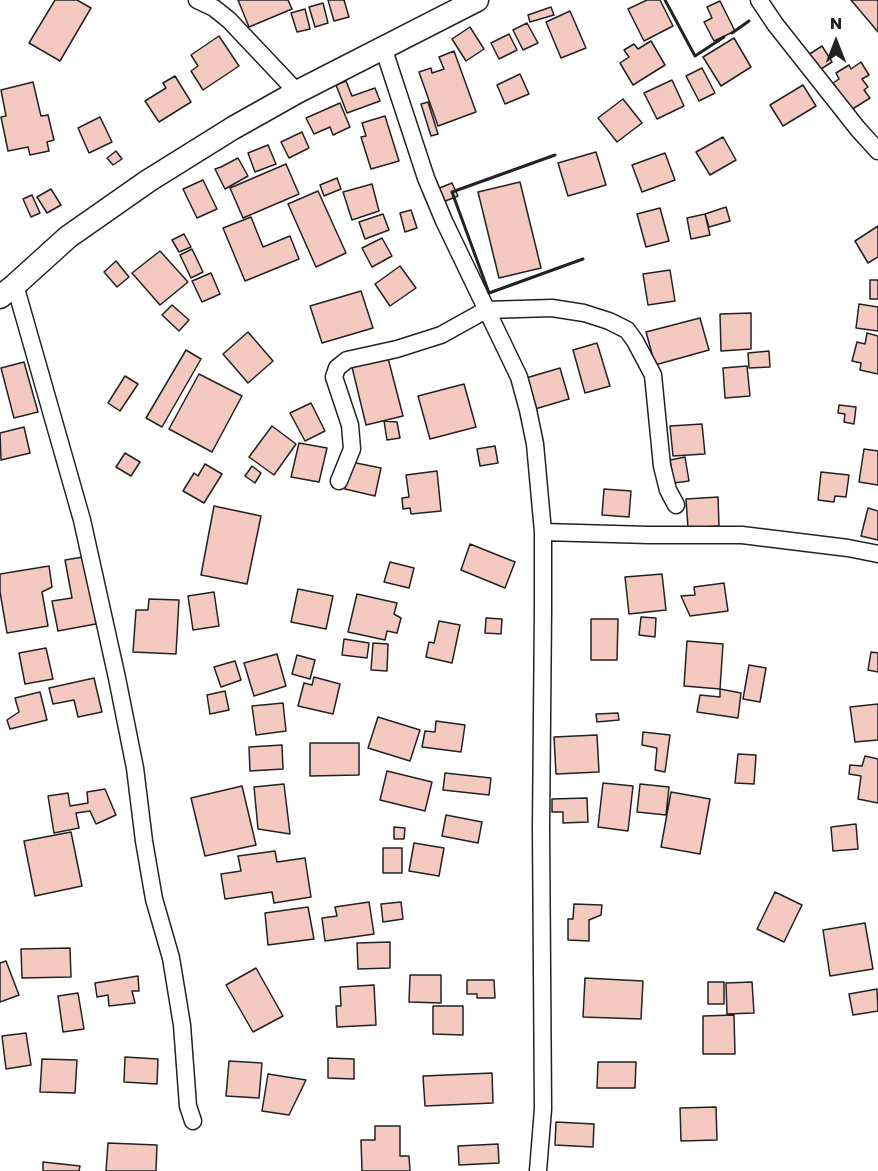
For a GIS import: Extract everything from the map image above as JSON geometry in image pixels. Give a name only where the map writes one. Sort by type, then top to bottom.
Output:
[{"type":"street","points":[[197,0],[229,20],[297,92]]},
{"type":"street","points":[[193,1121],[188,1107],[182,1025],[171,958],[154,899],[135,768],[82,520],[8,291],[68,237],[148,181],[233,128],[297,92],[477,0]]},
{"type":"street","points":[[759,0],[775,24],[878,151]]},
{"type":"street","points":[[383,47],[426,178],[444,221],[519,377],[535,444],[543,531],[541,829],[543,1097],[538,1171]]},
{"type":"street","points":[[339,481],[352,449],[350,425],[334,377],[337,368],[347,360],[398,349],[441,335],[486,310],[552,308],[584,313],[609,321],[627,330],[635,341],[653,375],[663,466],[668,490],[676,505]]},
{"type":"street","points":[[543,531],[742,535],[878,554]]},
{"type":"building","points":[[55,0],[77,0],[91,8],[60,61],[29,43]]},
{"type":"building","points":[[238,0],[288,0],[292,9],[249,27]]},
{"type":"building","points":[[328,0],[344,0],[349,17],[334,21]]},
{"type":"building","points":[[647,0],[660,0],[673,26],[644,41],[628,9]]},
{"type":"building","points":[[851,0],[878,0],[878,32]]},
{"type":"building","points":[[720,1],[735,31],[714,41],[704,22],[712,18],[707,7]]},
{"type":"building","points":[[323,3],[328,23],[315,27],[309,7]]},
{"type":"building","points":[[551,7],[554,15],[530,22],[528,15]]},
{"type":"building","points":[[305,9],[310,29],[297,32],[291,13]]},
{"type":"building","points":[[570,11],[586,48],[561,58],[546,22]]},
{"type":"building","points":[[527,23],[538,43],[523,50],[513,30]]},
{"type":"building","points":[[470,27],[484,49],[466,61],[452,39]]},
{"type":"building","points":[[509,34],[517,50],[499,59],[491,43]]},
{"type":"building","points":[[219,36],[239,66],[203,90],[191,71],[198,66],[191,55]]},
{"type":"building","points":[[734,38],[751,67],[721,86],[703,57]]},
{"type":"building","points":[[651,41],[665,65],[633,85],[620,63],[629,57],[624,50],[634,44],[638,49]]},
{"type":"building","points":[[822,46],[832,62],[818,71],[808,55]]},
{"type":"building","points":[[454,51],[476,112],[438,126],[419,72],[431,68],[432,73],[444,69],[439,57]]},
{"type":"building","points":[[861,62],[869,75],[862,79],[868,87],[864,90],[870,98],[851,110],[833,83],[839,79],[836,73],[849,65],[851,69]]},
{"type":"building","points":[[702,68],[715,93],[699,101],[686,76]]},
{"type":"building","points":[[520,74],[529,94],[505,104],[497,85]]},
{"type":"building","points":[[175,76],[191,102],[159,122],[145,101],[166,88],[163,83]]},
{"type":"building","points":[[672,80],[684,106],[657,119],[644,93]]},
{"type":"building","points":[[346,81],[352,96],[375,88],[380,101],[347,113],[336,85]]},
{"type":"building","points":[[33,82],[41,116],[48,115],[54,140],[47,142],[49,151],[30,155],[28,147],[8,151],[1,117],[6,116],[1,90]]},
{"type":"building","points":[[803,85],[816,106],[783,126],[770,105]]},
{"type":"building","points":[[623,99],[642,123],[617,142],[598,118]]},
{"type":"building","points":[[428,102],[438,134],[431,136],[421,104]]},
{"type":"building","points":[[340,103],[350,127],[333,135],[330,127],[314,134],[306,118]]},
{"type":"building","points":[[385,116],[399,161],[371,169],[361,137],[366,136],[362,123]]},
{"type":"building","points":[[100,117],[112,142],[89,153],[78,128]]},
{"type":"building","points":[[302,132],[309,148],[289,158],[281,142]]},
{"type":"building","points":[[723,137],[736,160],[710,175],[696,152]]},
{"type":"building","points":[[268,145],[276,164],[255,172],[248,153]]},
{"type":"building","points":[[116,151],[122,159],[113,165],[107,158]]},
{"type":"building","points":[[596,152],[606,185],[568,196],[558,163]]},
{"type":"building","points":[[665,153],[675,180],[642,192],[632,165]]},
{"type":"building","points":[[238,158],[248,176],[225,189],[215,169]]},
{"type":"building","points":[[286,164],[299,194],[243,218],[230,188]]},
{"type":"building","points":[[337,178],[341,189],[324,196],[320,185]]},
{"type":"building","points":[[203,180],[217,209],[197,218],[183,189]]},
{"type":"building","points":[[520,182],[541,268],[499,278],[478,192]]},
{"type":"building","points":[[452,183],[458,196],[443,202],[437,189]]},
{"type":"building","points":[[372,184],[379,211],[352,220],[343,192]]},
{"type":"building","points":[[51,189],[61,205],[47,213],[37,197]]},
{"type":"building","points":[[318,191],[346,253],[316,267],[288,204]]},
{"type":"building","points":[[32,195],[40,213],[31,217],[23,199]]},
{"type":"building","points":[[726,207],[730,221],[709,227],[705,214]]},
{"type":"building","points":[[660,208],[669,241],[646,247],[637,214]]},
{"type":"building","points":[[411,210],[417,228],[405,232],[400,213]]},
{"type":"building","points":[[383,214],[389,230],[365,239],[359,222]]},
{"type":"building","points":[[705,214],[710,235],[691,239],[687,218]]},
{"type":"building","points":[[251,217],[263,247],[290,236],[299,259],[245,281],[223,228]]},
{"type":"building","points":[[878,226],[878,257],[868,263],[855,241]]},
{"type":"building","points":[[184,234],[191,247],[179,252],[172,240]]},
{"type":"building","points":[[382,238],[392,256],[372,267],[362,248]]},
{"type":"building","points":[[192,249],[203,272],[191,278],[180,255]]},
{"type":"building","points":[[160,251],[188,282],[160,305],[132,273]]},
{"type":"building","points":[[116,261],[129,277],[117,287],[104,272]]},
{"type":"building","points":[[400,266],[416,288],[390,306],[375,284]]},
{"type":"building","points":[[670,270],[675,301],[648,305],[643,274]]},
{"type":"building","points":[[211,273],[220,294],[202,302],[192,281]]},
{"type":"building","points":[[870,280],[878,280],[878,299],[870,299]]},
{"type":"building","points":[[361,291],[373,328],[322,343],[310,306]]},
{"type":"building","points":[[859,304],[878,307],[878,331],[856,328]]},
{"type":"building","points":[[172,305],[189,320],[179,331],[162,315]]},
{"type":"building","points":[[751,313],[751,349],[721,351],[720,314]]},
{"type":"building","points":[[700,318],[709,350],[655,365],[646,332]]},
{"type":"building","points":[[248,332],[273,361],[248,383],[223,354]]},
{"type":"building","points":[[867,333],[878,336],[878,374],[860,370],[861,363],[852,361],[857,342],[865,344]]},
{"type":"building","points":[[597,343],[610,386],[585,393],[573,350]]},
{"type":"building","points":[[186,350],[201,359],[162,427],[146,418]]},
{"type":"building","points":[[769,351],[770,367],[749,368],[748,353]]},
{"type":"building","points":[[388,358],[403,416],[366,425],[352,367]]},
{"type":"building","points":[[24,362],[38,412],[14,418],[1,368]]},
{"type":"building","points":[[747,366],[750,396],[725,398],[723,368]]},
{"type":"building","points":[[560,368],[569,399],[535,409],[526,378]]},
{"type":"building","points":[[199,374],[242,396],[212,452],[169,429]]},
{"type":"building","points":[[125,376],[138,384],[120,411],[108,403]]},
{"type":"building","points":[[464,384],[476,427],[430,439],[418,396]]},
{"type":"building","points":[[311,403],[325,431],[305,441],[290,413]]},
{"type":"building","points":[[839,405],[856,407],[854,424],[844,422],[845,414],[838,413]]},
{"type":"building","points":[[384,421],[397,422],[400,438],[387,440]]},
{"type":"building","points":[[702,424],[705,454],[673,456],[670,426]]},
{"type":"building","points":[[272,426],[296,444],[274,475],[249,457]]},
{"type":"building","points":[[24,427],[30,453],[1,460],[0,433]]},
{"type":"building","points":[[299,443],[327,448],[319,482],[291,477]]},
{"type":"building","points":[[495,446],[498,463],[480,466],[477,449]]},
{"type":"building","points":[[864,449],[878,451],[878,485],[859,482]]},
{"type":"building","points":[[125,453],[140,462],[131,476],[116,467]]},
{"type":"building","points":[[685,457],[689,481],[674,483],[670,460]]},
{"type":"building","points":[[351,462],[381,468],[375,496],[345,489]]},
{"type":"building","points":[[205,464],[222,474],[204,503],[183,491],[194,473],[198,476]]},
{"type":"building","points":[[252,466],[261,473],[255,483],[245,476]]},
{"type":"building","points":[[437,471],[441,511],[411,514],[410,508],[403,509],[402,498],[409,497],[406,475]]},
{"type":"building","points":[[821,472],[849,475],[846,497],[835,496],[834,502],[818,500]]},
{"type":"building","points":[[604,489],[631,491],[629,517],[602,515]]},
{"type":"building","points":[[718,497],[719,526],[688,528],[686,499]]},
{"type":"building","points":[[214,506],[261,516],[247,584],[201,575]]},
{"type":"building","points":[[868,508],[878,511],[878,540],[861,536]]},
{"type":"building","points":[[470,544],[515,562],[505,588],[461,570]]},
{"type":"building","points":[[89,556],[101,623],[58,631],[52,601],[72,598],[65,560]]},
{"type":"building","points":[[390,562],[414,568],[409,588],[384,582]]},
{"type":"building","points":[[49,566],[52,587],[42,592],[48,626],[7,633],[0,592],[0,574]]},
{"type":"building","points":[[662,574],[666,610],[629,614],[625,577]]},
{"type":"building","points":[[724,583],[728,611],[690,616],[681,596],[695,595],[694,587]]},
{"type":"building","points":[[298,589],[333,596],[326,629],[291,622]]},
{"type":"building","points":[[214,592],[219,626],[193,630],[188,596]]},
{"type":"building","points":[[357,594],[397,603],[394,614],[401,618],[397,633],[387,631],[385,640],[348,632]]},
{"type":"building","points":[[149,599],[179,600],[176,654],[133,652],[136,610],[148,610]]},
{"type":"building","points":[[641,617],[656,618],[655,637],[639,635]]},
{"type":"building","points":[[486,618],[502,619],[501,634],[485,633]]},
{"type":"building","points":[[591,619],[618,619],[617,660],[591,660]]},
{"type":"building","points":[[439,621],[460,625],[452,663],[426,657],[429,642],[434,643]]},
{"type":"building","points":[[344,639],[369,643],[367,658],[342,655]]},
{"type":"building","points":[[687,641],[723,644],[720,689],[684,686]]},
{"type":"building","points":[[373,643],[388,644],[387,671],[371,670]]},
{"type":"building","points":[[46,648],[53,679],[25,684],[19,653]]},
{"type":"building","points":[[871,652],[878,653],[878,672],[868,670]]},
{"type":"building","points":[[277,654],[286,686],[254,696],[244,663]]},
{"type":"building","points":[[297,655],[315,660],[310,679],[292,674]]},
{"type":"building","points":[[235,661],[241,680],[221,687],[214,667]]},
{"type":"building","points":[[749,665],[766,668],[760,702],[743,699]]},
{"type":"building","points":[[314,677],[340,684],[333,714],[298,706],[304,683],[312,685]]},
{"type":"building","points":[[94,678],[102,712],[78,717],[74,700],[53,704],[49,688]]},
{"type":"building","points":[[720,689],[741,693],[738,718],[697,712],[700,695],[720,697]]},
{"type":"building","points":[[225,691],[229,710],[210,714],[207,695]]},
{"type":"building","points":[[40,692],[47,720],[10,729],[7,720],[19,712],[15,698]]},
{"type":"building","points":[[283,703],[286,731],[256,735],[252,706]]},
{"type":"building","points":[[878,704],[878,740],[855,742],[850,707]]},
{"type":"building","points":[[618,713],[619,720],[597,722],[596,714]]},
{"type":"building","points":[[378,717],[420,730],[410,761],[368,748]]},
{"type":"building","points":[[436,721],[465,725],[461,752],[422,747],[425,731],[435,732]]},
{"type":"building","points":[[643,732],[670,735],[665,772],[655,770],[657,748],[642,745]]},
{"type":"building","points":[[597,735],[599,772],[556,774],[554,737]]},
{"type":"building","points":[[310,743],[359,743],[359,775],[310,776]]},
{"type":"building","points":[[282,745],[283,769],[250,771],[249,747]]},
{"type":"building","points":[[738,754],[756,755],[754,784],[735,783]]},
{"type":"building","points":[[865,756],[878,759],[878,803],[858,799],[861,776],[849,774],[850,765],[862,766]]},
{"type":"building","points":[[387,771],[432,782],[425,811],[380,800]]},
{"type":"building","points":[[445,773],[491,778],[489,795],[443,790]]},
{"type":"building","points":[[603,783],[633,786],[628,831],[598,827]]},
{"type":"building","points":[[284,784],[290,834],[258,829],[254,787]]},
{"type":"building","points":[[640,784],[669,787],[666,815],[637,812]]},
{"type":"building","points":[[242,786],[256,845],[205,856],[191,798]]},
{"type":"building","points":[[105,789],[116,815],[96,824],[90,811],[76,813],[79,828],[54,833],[48,796],[68,793],[70,806],[88,803],[87,792]]},
{"type":"building","points":[[671,792],[710,799],[700,854],[661,847]]},
{"type":"building","points":[[587,798],[588,822],[563,823],[563,812],[552,812],[552,799]]},
{"type":"building","points":[[446,815],[482,822],[478,843],[442,836]]},
{"type":"building","points":[[856,824],[858,849],[833,851],[831,827]]},
{"type":"building","points":[[394,827],[405,828],[404,839],[394,839]]},
{"type":"building","points":[[71,832],[82,886],[35,896],[24,841]]},
{"type":"building","points":[[414,843],[444,848],[439,876],[409,871]]},
{"type":"building","points":[[383,848],[402,848],[402,873],[383,873]]},
{"type":"building","points":[[275,851],[277,862],[305,858],[311,897],[274,903],[272,892],[225,899],[221,874],[241,871],[238,856]]},
{"type":"building","points":[[775,892],[802,905],[784,942],[757,929]]},
{"type":"building","points":[[369,902],[374,934],[325,941],[322,918],[337,916],[335,907]]},
{"type":"building","points":[[401,902],[403,919],[383,922],[381,904]]},
{"type":"building","points":[[574,904],[602,905],[601,915],[589,920],[589,941],[568,940],[568,919],[573,919]]},
{"type":"building","points":[[308,907],[314,939],[268,945],[265,913]]},
{"type":"building","points":[[865,923],[873,969],[830,976],[823,930]]},
{"type":"building","points":[[390,942],[390,968],[358,969],[357,943]]},
{"type":"building","points":[[70,948],[71,977],[22,978],[21,949]]},
{"type":"building","points":[[6,961],[19,995],[0,1002],[0,963]]},
{"type":"building","points":[[256,968],[283,1016],[253,1032],[226,985]]},
{"type":"building","points":[[410,975],[441,975],[441,1003],[409,1002]]},
{"type":"building","points":[[138,976],[139,991],[132,991],[135,1003],[109,1006],[108,995],[97,997],[95,983]]},
{"type":"building","points":[[585,978],[643,981],[641,1019],[583,1017]]},
{"type":"building","points":[[467,980],[494,980],[495,998],[477,998],[477,994],[467,994]]},
{"type":"building","points":[[708,982],[724,982],[724,1004],[708,1004]]},
{"type":"building","points":[[752,982],[754,1013],[727,1014],[726,983]]},
{"type":"building","points":[[374,985],[376,1025],[337,1027],[336,1006],[341,1006],[340,987]]},
{"type":"building","points":[[877,989],[878,1011],[853,1015],[849,994]]},
{"type":"building","points":[[78,993],[84,1029],[63,1032],[58,996]]},
{"type":"building","points":[[433,1006],[463,1006],[463,1035],[433,1034]]},
{"type":"building","points":[[734,1015],[735,1054],[703,1054],[703,1016]]},
{"type":"building","points":[[26,1033],[31,1065],[6,1069],[2,1036]]},
{"type":"building","points":[[125,1057],[158,1059],[157,1084],[124,1082]]},
{"type":"building","points":[[328,1058],[354,1059],[354,1079],[328,1078]]},
{"type":"building","points":[[42,1059],[77,1060],[75,1093],[40,1092]]},
{"type":"building","points":[[229,1061],[262,1063],[259,1098],[226,1096]]},
{"type":"building","points":[[598,1062],[636,1062],[635,1088],[597,1088]]},
{"type":"building","points":[[492,1073],[493,1103],[425,1106],[423,1076]]},
{"type":"building","points":[[268,1074],[306,1080],[289,1115],[262,1111]]},
{"type":"building","points":[[716,1107],[717,1140],[681,1141],[680,1108]]},
{"type":"building","points":[[556,1122],[594,1124],[593,1147],[555,1145]]},
{"type":"building","points":[[375,1126],[400,1126],[400,1156],[409,1156],[410,1171],[362,1171],[361,1140],[375,1140]]},
{"type":"building","points":[[108,1143],[157,1145],[156,1171],[106,1171]]},
{"type":"building","points":[[498,1144],[499,1163],[459,1165],[458,1146]]},
{"type":"building","points":[[43,1162],[80,1166],[79,1171],[43,1171]]},
{"type":"wall","points":[[665,0],[695,56],[724,37]]},
{"type":"wall","points":[[732,33],[749,21]]},
{"type":"wall","points":[[555,155],[452,192],[489,293],[583,259]]}]
